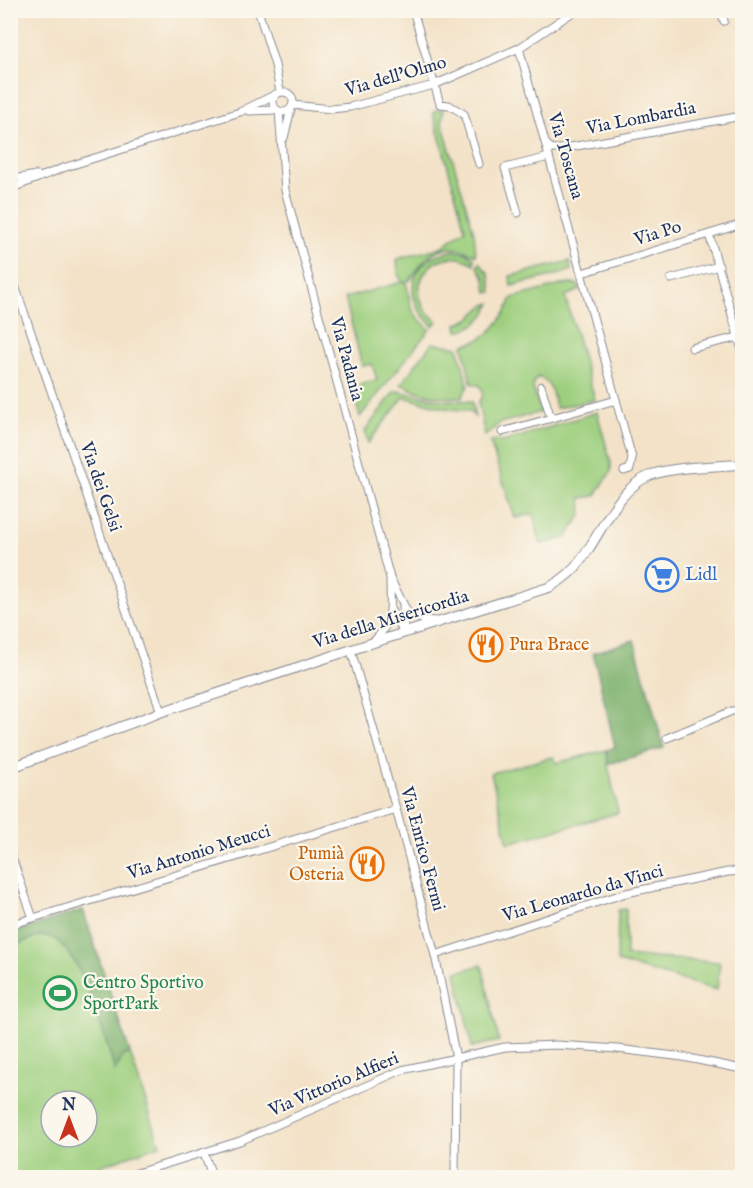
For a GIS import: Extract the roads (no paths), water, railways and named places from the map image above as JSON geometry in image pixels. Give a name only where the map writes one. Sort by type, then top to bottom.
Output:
[{"type":"street","points":[[240,112],[260,109],[285,112],[292,107],[294,99],[283,93],[258,10]]},
{"type":"street","points":[[413,10],[440,104],[449,105],[464,114],[479,164]]},
{"type":"street","name":"Via dell'Olmo","points":[[292,107],[331,109],[350,107],[434,85],[519,48],[562,14],[576,10]]},
{"type":"street","points":[[721,10],[724,21]]},
{"type":"street","name":"Via Toscana","points":[[519,48],[632,458],[630,469],[624,471]]},
{"type":"street","points":[[278,111],[273,101],[283,93]]},
{"type":"street","points":[[10,189],[55,171],[240,112],[283,93],[315,108]]},
{"type":"street","name":"Via Padania","points":[[282,146],[292,107]]},
{"type":"street","name":"Via Padania","points":[[278,111],[285,190],[390,578],[408,613],[424,620],[442,622]]},
{"type":"street","name":"Via Lombardia","points":[[546,144],[560,149],[742,116]]},
{"type":"street","points":[[518,213],[506,168],[549,157]]},
{"type":"street","points":[[10,177],[19,178],[55,171]]},
{"type":"street","name":"Via Po","points":[[582,273],[742,224]]},
{"type":"street","points":[[709,234],[742,350]]},
{"type":"street","points":[[671,279],[719,266]]},
{"type":"street","name":"Via dei Gelsi","points":[[10,271],[161,712]]},
{"type":"street","points":[[692,348],[739,337]]},
{"type":"street","points":[[541,386],[551,418]]},
{"type":"street","points":[[502,432],[616,400]]},
{"type":"street","name":"Via della Misericordia","points":[[10,768],[161,712],[541,591],[567,577],[621,500],[643,479],[669,471],[742,464]]},
{"type":"street","name":"Via Padania","points":[[372,643],[384,631],[391,616],[390,578]]},
{"type":"street","name":"Via Padania","points":[[403,603],[404,633]]},
{"type":"street","points":[[390,609],[404,633]]},
{"type":"street","name":"Via Enrico Fermi","points":[[351,650],[435,955],[456,1058],[455,1178]]},
{"type":"street","points":[[667,738],[732,711],[742,710]]},
{"type":"street","name":"Via Antonio Meucci","points":[[10,925],[396,809]]},
{"type":"street","points":[[10,852],[33,918]]},
{"type":"street","name":"Via Leonardo da Vinci","points":[[435,955],[626,893],[742,871]]},
{"type":"street","name":"Via Vittorio Alfieri","points":[[121,1178],[240,1141],[402,1070],[505,1047],[556,1045],[618,1049],[683,1057],[742,1069]]},
{"type":"street","points":[[204,1153],[213,1178]]},
{"type":"place","name":"Lidl","points":[[662,575]]},
{"type":"place","name":"Pura Brace","points":[[486,645]]},
{"type":"place","name":"Pumià Osteria","points":[[367,864]]},
{"type":"place","name":"Centro Sportivo SportPark","points":[[60,993]]}]
